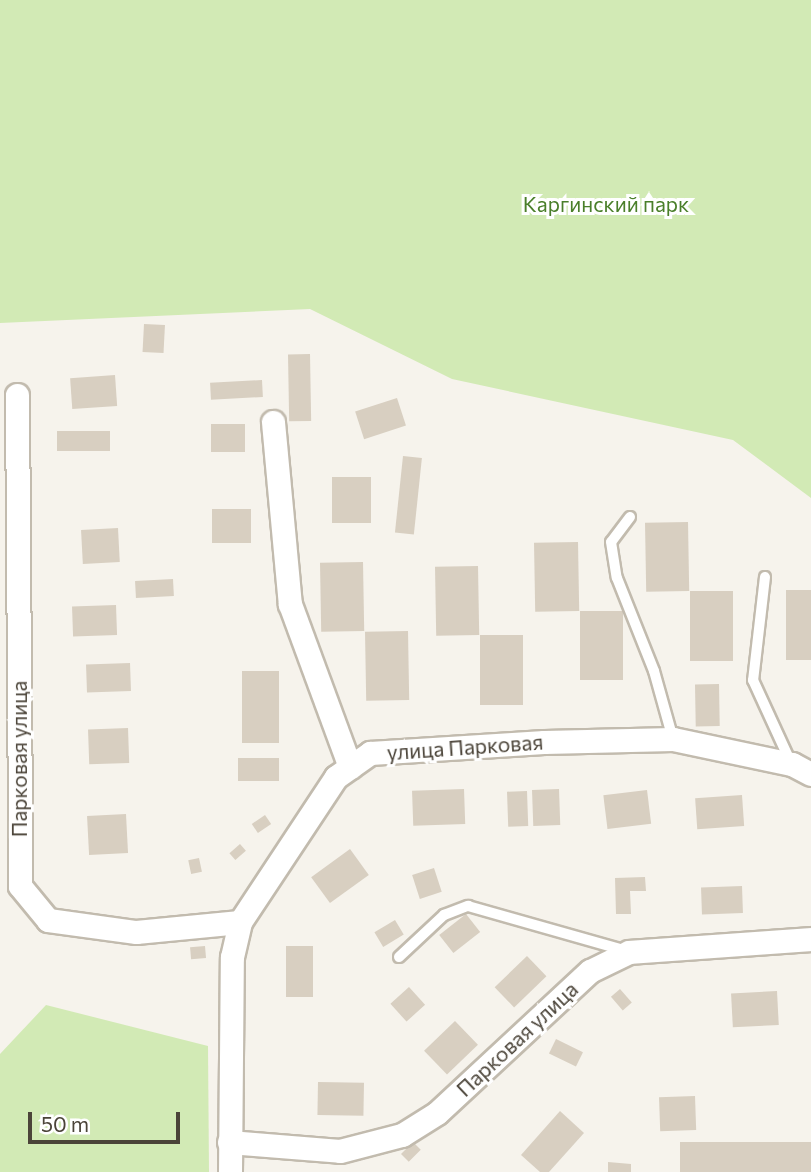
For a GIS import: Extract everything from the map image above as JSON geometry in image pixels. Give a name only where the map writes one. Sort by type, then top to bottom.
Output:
[{"type":"street","name":"Парковая улица","points":[[17,395],[20,886],[48,920],[136,932],[240,922]]},
{"type":"street","points":[[274,422],[290,604],[350,767]]},
{"type":"street","name":"улица Парковая","points":[[230,1172],[232,957],[240,922],[336,777],[350,767],[370,753],[544,742],[673,739],[801,769]]},
{"type":"street","name":"Парковая улица","points":[[229,1142],[340,1151],[402,1135],[438,1113],[590,971],[629,952],[811,939]]},
{"type":"lane","points":[[629,517],[611,542],[617,578],[654,671],[673,739]]},
{"type":"lane","points":[[765,577],[753,680],[801,769]]},
{"type":"lane","points":[[400,957],[444,915],[468,906],[629,952]]},
{"type":"green space","name":"Каргинский парк","points":[[0,0],[811,0],[811,498],[733,440],[452,379],[310,309],[0,323]]},
{"type":"green space","points":[[46,1005],[208,1046],[209,1172],[0,1172],[0,1054]]},
{"type":"building","points":[[144,324],[165,325],[164,353],[143,352]]},
{"type":"building","points":[[288,354],[310,354],[311,421],[289,421]]},
{"type":"building","points":[[115,375],[117,406],[72,409],[70,378]]},
{"type":"building","points":[[262,380],[263,397],[211,400],[210,383]]},
{"type":"building","points":[[397,398],[406,426],[364,439],[355,412]]},
{"type":"building","points":[[211,424],[245,424],[245,452],[211,452]]},
{"type":"building","points":[[57,431],[110,431],[110,451],[57,451]]},
{"type":"building","points":[[403,456],[422,458],[414,535],[395,533]]},
{"type":"building","points":[[332,477],[371,477],[371,523],[332,523]]},
{"type":"building","points":[[212,509],[251,509],[251,543],[212,543]]},
{"type":"building","points":[[688,522],[689,591],[646,592],[645,523]]},
{"type":"building","points":[[118,528],[120,562],[83,564],[81,530]]},
{"type":"building","points":[[578,542],[579,611],[535,612],[534,543]]},
{"type":"building","points":[[363,562],[364,631],[321,632],[320,563]]},
{"type":"building","points":[[478,566],[479,635],[436,636],[435,567]]},
{"type":"building","points":[[173,579],[174,596],[136,598],[135,581]]},
{"type":"building","points":[[786,590],[811,590],[811,660],[786,660]]},
{"type":"building","points":[[690,591],[733,591],[733,661],[690,661]]},
{"type":"building","points":[[116,605],[117,635],[73,637],[72,607]]},
{"type":"building","points":[[580,611],[623,611],[623,680],[580,680]]},
{"type":"building","points":[[408,631],[409,700],[366,701],[365,632]]},
{"type":"building","points":[[480,635],[523,635],[523,705],[480,705]]},
{"type":"building","points":[[130,663],[131,691],[87,693],[86,665]]},
{"type":"building","points":[[242,671],[279,671],[279,743],[242,743]]},
{"type":"building","points":[[695,684],[719,684],[720,726],[696,726]]},
{"type":"building","points":[[128,728],[129,763],[89,764],[88,729]]},
{"type":"building","points":[[238,758],[279,758],[279,781],[238,781]]},
{"type":"building","points":[[464,789],[465,824],[413,826],[412,791]]},
{"type":"building","points":[[559,789],[560,825],[533,826],[532,790]]},
{"type":"building","points":[[647,790],[651,824],[607,829],[603,795]]},
{"type":"building","points":[[527,791],[528,826],[508,827],[507,792]]},
{"type":"building","points":[[742,795],[744,826],[697,829],[695,798]]},
{"type":"building","points":[[126,814],[128,853],[89,855],[87,816]]},
{"type":"building","points":[[265,815],[271,824],[258,833],[252,824]]},
{"type":"building","points":[[240,844],[246,851],[235,860],[229,853]]},
{"type":"building","points":[[350,849],[369,875],[330,903],[311,877]]},
{"type":"building","points":[[199,858],[202,872],[191,874],[188,860]]},
{"type":"building","points":[[434,868],[442,892],[420,899],[412,875]]},
{"type":"building","points":[[645,877],[646,891],[630,891],[631,914],[616,914],[615,878]]},
{"type":"building","points":[[742,886],[743,913],[702,914],[701,887]]},
{"type":"building","points":[[466,914],[480,932],[453,953],[439,935]]},
{"type":"building","points":[[395,920],[404,935],[383,947],[374,932]]},
{"type":"building","points":[[205,946],[206,958],[191,959],[190,947]]},
{"type":"building","points":[[286,946],[313,946],[313,997],[286,997]]},
{"type":"building","points":[[527,956],[546,976],[514,1007],[495,987]]},
{"type":"building","points":[[409,987],[425,1005],[406,1022],[390,1004]]},
{"type":"building","points":[[620,989],[632,1003],[623,1010],[611,997]]},
{"type":"building","points":[[777,991],[779,1025],[733,1027],[731,993]]},
{"type":"building","points":[[455,1021],[478,1045],[447,1075],[424,1051]]},
{"type":"building","points":[[556,1039],[583,1052],[576,1067],[549,1053]]},
{"type":"building","points":[[318,1082],[364,1083],[363,1116],[317,1115]]},
{"type":"building","points":[[695,1096],[696,1130],[660,1131],[659,1097]]},
{"type":"building","points":[[560,1111],[584,1133],[549,1172],[540,1172],[521,1155]]},
{"type":"building","points":[[413,1142],[421,1150],[409,1162],[401,1154]]},
{"type":"building","points":[[680,1142],[811,1142],[811,1172],[680,1172]]},
{"type":"building","points":[[608,1162],[631,1164],[631,1172],[608,1172]]}]
